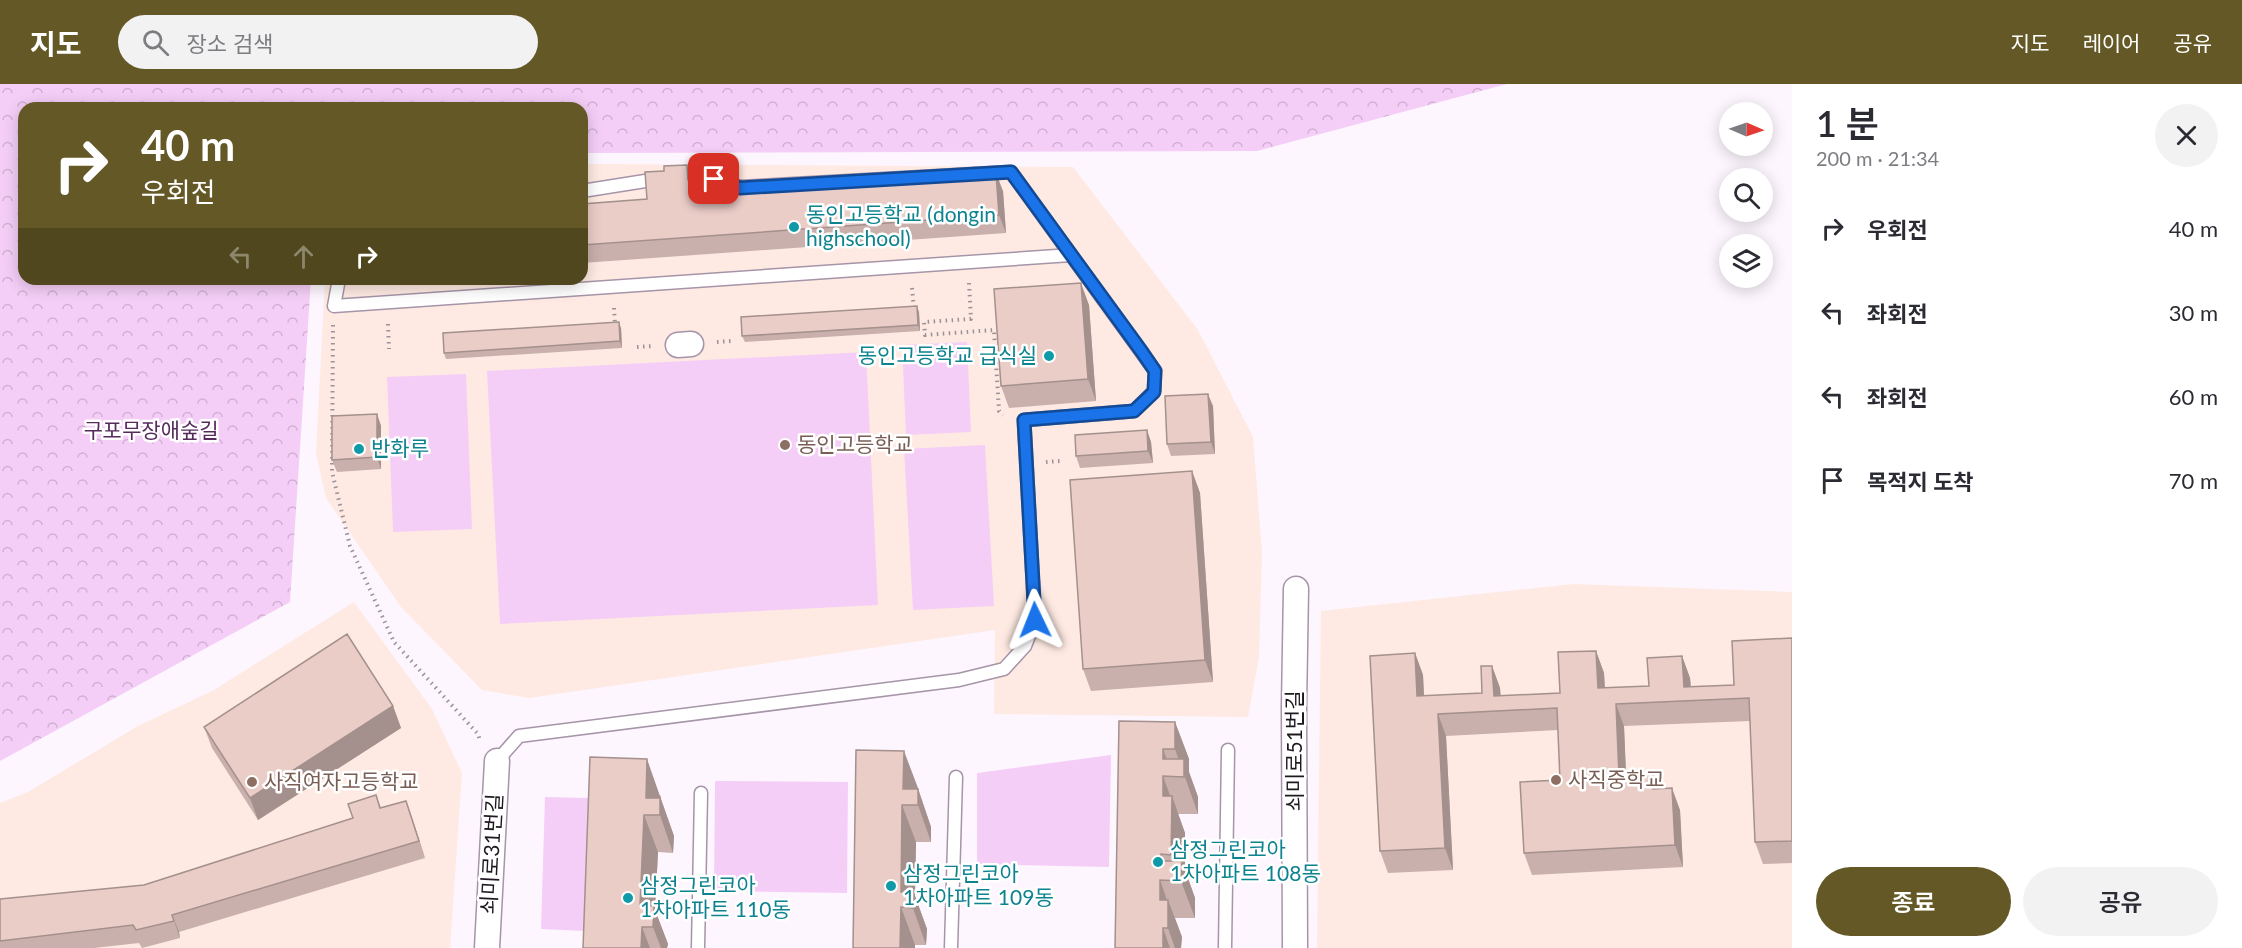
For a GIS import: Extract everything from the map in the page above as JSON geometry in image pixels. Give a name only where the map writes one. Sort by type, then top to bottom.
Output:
[{"type":"street","name":"쇠미로51번길","points":[[1295,948],[1296,589]]},
{"type":"street","name":"쇠미로31번길","points":[[487,948],[497,761]]},
{"type":"lane","points":[[497,761],[519,736],[959,680],[1004,669],[1025,646],[1035,620],[1024,420],[1134,411],[1154,392],[1155,371],[1011,172],[740,188],[714,179],[683,175],[588,190]]},
{"type":"lane","points":[[338,285],[333,306],[1071,255]]},
{"type":"lane","points":[[1225,948],[1228,750]]},
{"type":"lane","points":[[951,948],[956,777]]},
{"type":"lane","points":[[698,948],[701,793]]},
{"type":"path","points":[[968,262],[971,319],[924,322],[925,334],[994,330],[999,411],[1004,417]]},
{"type":"path","points":[[333,306],[332,472],[350,546],[394,642],[478,734]]},
{"type":"shaded area","name":"동인고등학교","points":[[588,164],[1073,167],[1198,330],[1253,437],[1262,552],[1259,657],[1248,717],[994,714],[995,630],[529,698],[482,690],[401,607],[326,498],[316,454],[325,285],[588,285]]},
{"type":"shaded area","name":"사직중학교","points":[[1574,584],[1792,592],[1792,948],[1317,948],[1321,611]]},
{"type":"shaded area","name":"사직여자고등학교","points":[[354,602],[432,709],[462,773],[450,948],[0,948],[0,803],[28,792],[138,726],[214,690]]},
{"type":"green space","name":"구포무장애숲길","points":[[0,84],[1507,84],[1257,151],[588,153],[588,102],[18,102],[18,285],[311,285],[290,602],[0,761]]},
{"type":"green space","points":[[967,342],[971,432],[906,435],[902,345]]},
{"type":"green space","points":[[866,352],[878,605],[500,624],[487,371]]},
{"type":"green space","points":[[466,374],[472,529],[393,532],[387,377]]},
{"type":"green space","points":[[985,445],[994,606],[913,610],[904,449]]},
{"type":"green space","points":[[1111,755],[1109,867],[977,864],[977,773]]},
{"type":"green space","points":[[715,781],[848,782],[847,893],[714,891]]},
{"type":"green space","points":[[545,797],[589,798],[585,931],[541,929]]},
{"type":"building","points":[[687,165],[688,180],[695,179],[696,195],[996,173],[999,215],[588,245],[588,204],[647,199],[645,172],[664,171],[664,166]]},
{"type":"building","name":"동인고등학교 급식실","points":[[1081,283],[1088,379],[1001,386],[994,289]]},
{"type":"building","points":[[917,306],[918,325],[742,336],[741,317]]},
{"type":"building","points":[[619,322],[620,341],[444,353],[443,333]]},
{"type":"building","points":[[1208,394],[1211,442],[1167,444],[1165,396]]},
{"type":"building","name":"반화루","points":[[377,414],[377,457],[332,460],[332,416]]},
{"type":"building","points":[[1147,430],[1148,451],[1076,456],[1075,435]]},
{"type":"building","points":[[1192,471],[1205,660],[1083,669],[1070,480]]},
{"type":"building","points":[[347,634],[393,706],[250,798],[204,727]]},
{"type":"building","points":[[1792,638],[1792,841],[1755,842],[1749,698],[1616,704],[1619,776],[1653,774],[1653,789],[1672,788],[1675,845],[1524,853],[1520,782],[1560,780],[1557,708],[1438,714],[1445,848],[1380,851],[1370,656],[1415,653],[1417,696],[1482,693],[1481,666],[1492,666],[1494,696],[1560,693],[1558,652],[1596,651],[1598,688],[1649,686],[1647,658],[1682,656],[1684,687],[1734,685],[1732,641]]},
{"type":"building","name":"삼정그린코아 1차아파트 108동","points":[[1119,721],[1175,722],[1175,749],[1163,749],[1163,759],[1184,759],[1184,777],[1163,776],[1163,796],[1172,796],[1171,855],[1161,854],[1161,861],[1182,861],[1181,881],[1160,880],[1160,900],[1168,900],[1168,928],[1163,928],[1163,948],[1115,948]]},
{"type":"building","points":[[856,750],[904,751],[903,789],[918,789],[918,805],[902,805],[901,892],[913,892],[913,908],[901,907],[900,948],[853,948]]},
{"type":"building","name":"삼정그린코아 1차아파트 110동","points":[[590,757],[647,759],[646,798],[660,798],[660,815],[644,815],[640,906],[654,906],[653,927],[642,927],[641,948],[583,948]]},
{"type":"building","points":[[376,795],[380,808],[406,801],[419,841],[172,915],[174,921],[136,930],[133,925],[0,941],[0,899],[144,885],[353,818],[348,804]]},
{"type":"place","name":"동인고등학교 (dongin highschool)","points":[[794,227]]},
{"type":"place","name":"동인고등학교 급식실","points":[[1049,356]]},
{"type":"place","name":"동인고등학교","points":[[785,445]]},
{"type":"place","name":"반화루","points":[[359,449]]},
{"type":"place","name":"사직중학교","points":[[1556,780]]},
{"type":"place","name":"사직여자고등학교","points":[[252,782]]},
{"type":"place","name":"삼정그린코아 1차아파트 108동","points":[[1158,862]]},
{"type":"place","name":"삼정그린코아 1차아파트 109동","points":[[891,886]]},
{"type":"place","name":"삼정그린코아 1차아파트 110동","points":[[628,898]]},
{"type":"route","points":[[714,179],[740,188],[1011,172],[1155,371],[1154,392],[1134,411],[1024,420],[1035,620]]}]
